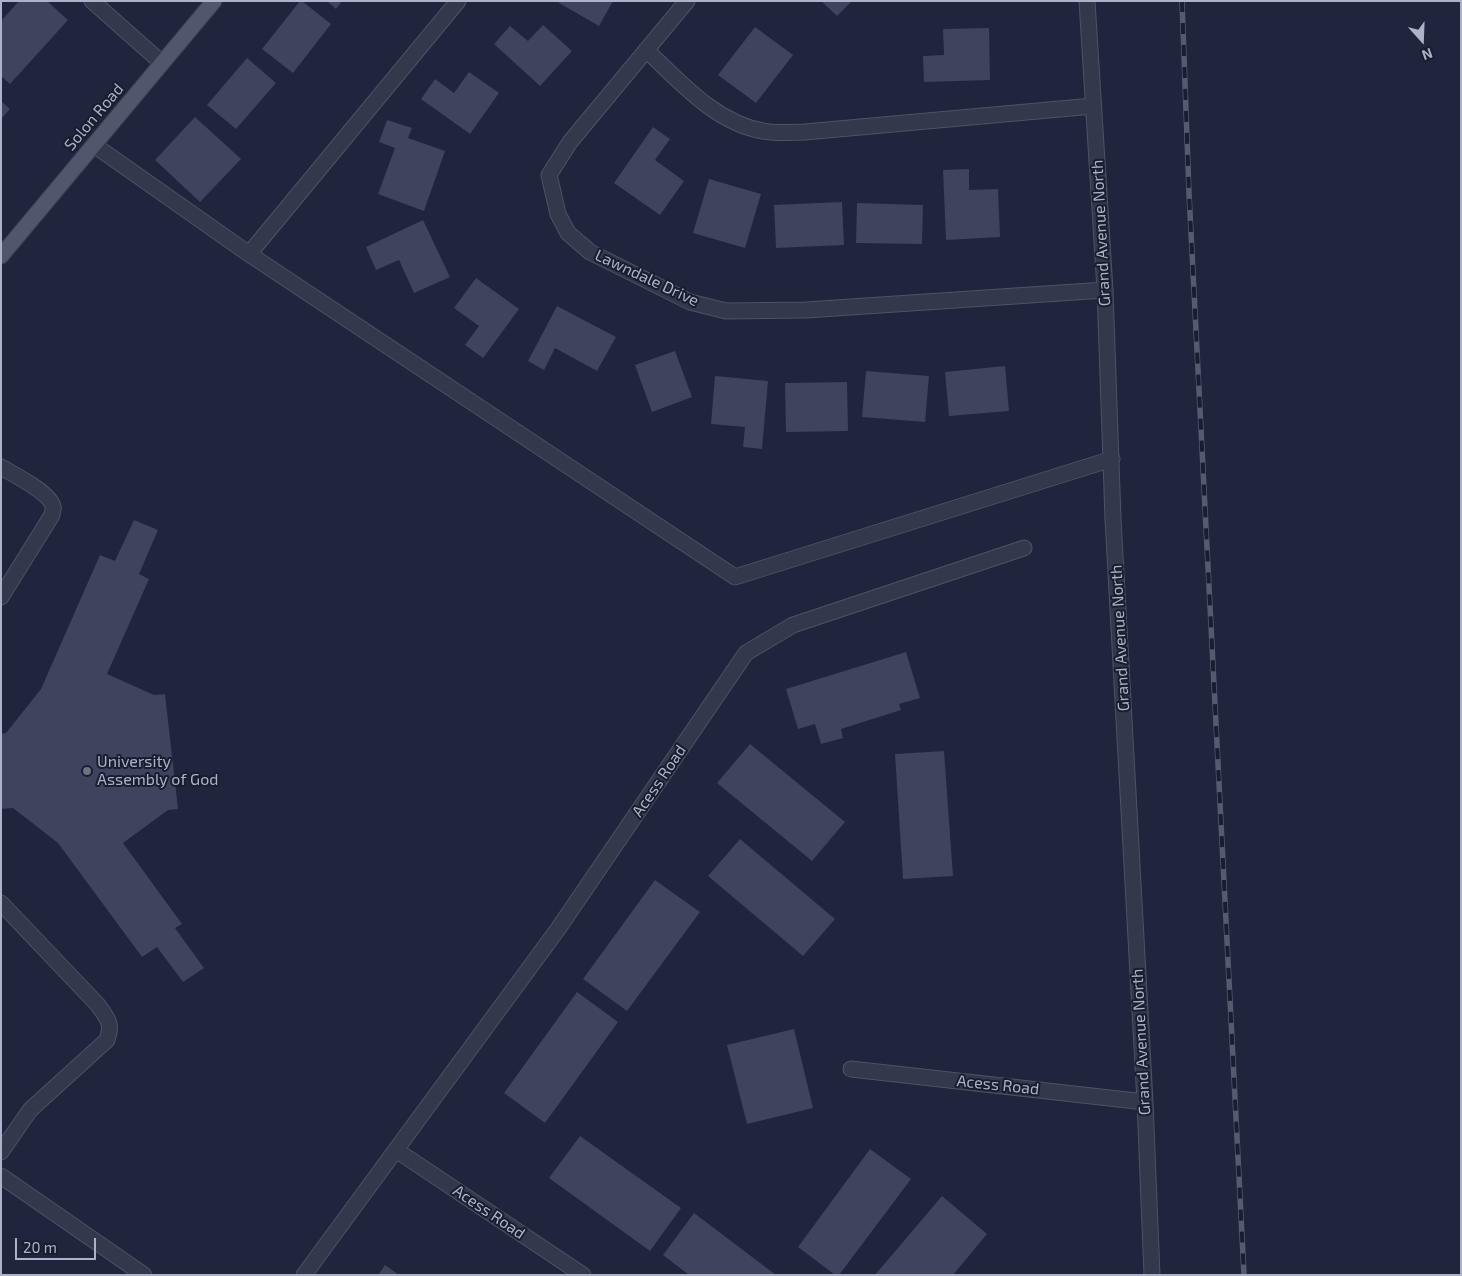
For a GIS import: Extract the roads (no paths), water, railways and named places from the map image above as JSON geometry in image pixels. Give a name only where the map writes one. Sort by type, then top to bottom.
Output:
[{"type":"main road","name":"Solon Road","points":[[1,256],[214,1]]},
{"type":"street","points":[[92,1],[162,63]]},
{"type":"street","points":[[249,254],[458,1]]},
{"type":"street","name":"Lawndale Drive","points":[[686,1],[570,142],[549,175],[558,214],[568,233],[590,252],[690,302],[726,311],[806,310],[1105,290]]},
{"type":"street","name":"Grand Avenue North","points":[[1087,1],[1105,290],[1152,1275]]},
{"type":"street","points":[[646,50],[702,102],[735,123],[763,132],[806,132],[1094,106]]},
{"type":"street","points":[[94,145],[249,254],[735,577],[1112,459]]},
{"type":"street","points":[[1,467],[40,491],[49,498],[53,506],[52,515],[1,598]]},
{"type":"street","name":"Acess Road","points":[[304,1275],[558,929],[746,653],[793,625],[1024,548]]},
{"type":"street","points":[[1,903],[98,1005],[109,1020],[111,1030],[107,1040],[30,1110],[1,1152]]},
{"type":"street","name":"Acess Road","points":[[851,1069],[1145,1102]]},
{"type":"street","name":"Acess Road","points":[[396,1150],[583,1275]]},
{"type":"street","points":[[1,1176],[144,1275]]},
{"type":"railway","points":[[1182,1],[1189,193],[1244,1275]]},
{"type":"place","name":"University Assembly of God","points":[[87,771]]}]
